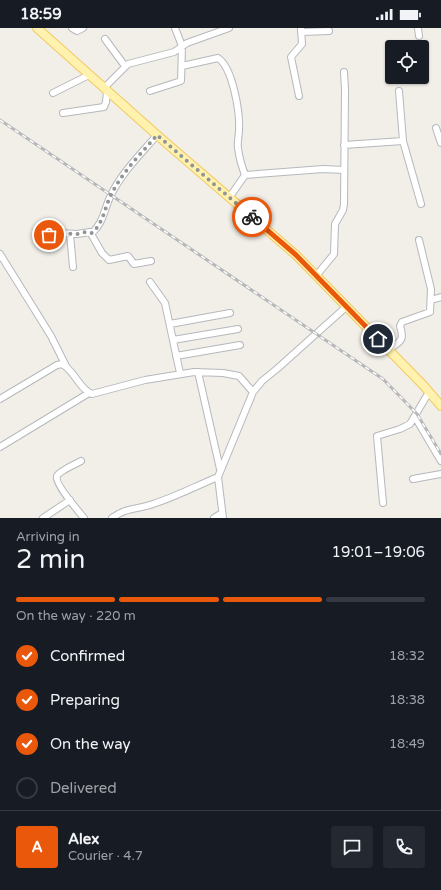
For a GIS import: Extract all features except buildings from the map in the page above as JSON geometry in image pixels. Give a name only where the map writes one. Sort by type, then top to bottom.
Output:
[{"type":"main road","points":[[37,28],[157,135],[296,255],[430,392],[441,406]]},
{"type":"street","points":[[72,28],[77,31],[83,28]]},
{"type":"street","points":[[150,91],[180,81],[182,46],[175,28]]},
{"type":"street","points":[[63,113],[104,107],[106,102],[106,89],[125,66],[174,52],[186,43],[229,28]]},
{"type":"street","points":[[418,28],[419,36]]},
{"type":"street","points":[[299,96],[291,57],[301,47],[301,30],[330,31]]},
{"type":"street","points":[[105,39],[125,66]]},
{"type":"street","points":[[182,66],[218,58],[230,76],[239,120],[238,149],[245,175],[229,198]]},
{"type":"street","points":[[316,276],[334,254],[335,224],[343,210],[344,204],[344,72]]},
{"type":"street","points":[[53,93],[89,75]]},
{"type":"street","points":[[399,91],[403,141],[421,204]]},
{"type":"street","points":[[436,128],[441,143]]},
{"type":"street","points":[[92,233],[100,225],[111,195],[116,186],[131,165],[157,135]]},
{"type":"street","points":[[344,144],[403,141]]},
{"type":"street","points":[[245,175],[323,169],[344,170]]},
{"type":"street","points":[[40,237],[58,233],[92,233]]},
{"type":"street","points":[[92,233],[102,253],[109,260],[128,256],[134,264],[151,261]]},
{"type":"street","points":[[70,234],[73,267]]},
{"type":"street","points":[[388,350],[402,339],[403,335],[400,324],[402,322],[429,314],[431,309],[429,280],[419,240]]},
{"type":"street","points":[[0,254],[51,336],[66,366]]},
{"type":"street","points":[[150,282],[163,300],[170,324],[180,373]]},
{"type":"street","points":[[431,300],[441,297]]},
{"type":"street","points":[[214,518],[223,515],[218,477],[220,469],[253,392],[262,381],[346,307]]},
{"type":"street","points":[[170,324],[230,313]]},
{"type":"street","points":[[173,340],[238,329]]},
{"type":"street","points":[[176,356],[240,345]]},
{"type":"street","points":[[0,399],[57,365],[62,364],[71,370],[89,393]]},
{"type":"street","points":[[198,372],[220,469]]},
{"type":"street","points":[[0,447],[89,393],[98,393],[145,380],[180,373],[223,373],[240,376],[253,392]]},
{"type":"street","points":[[383,503],[378,436],[408,426],[430,392]]},
{"type":"street","points":[[415,417],[441,461]]},
{"type":"street","points":[[81,460],[57,476],[58,482],[84,518]]},
{"type":"street","points":[[413,479],[441,474]]},
{"type":"street","points":[[112,518],[127,509],[152,505],[218,477]]},
{"type":"street","points":[[43,518],[70,500]]},
{"type":"railway","points":[[0,120],[383,379],[417,414],[441,454]]},
{"type":"way so far","points":[[49,235],[58,233],[92,233],[100,225],[111,195],[116,186],[131,165],[157,135],[252,217]]},
{"type":"route","points":[[252,217],[296,255],[378,339]]}]
